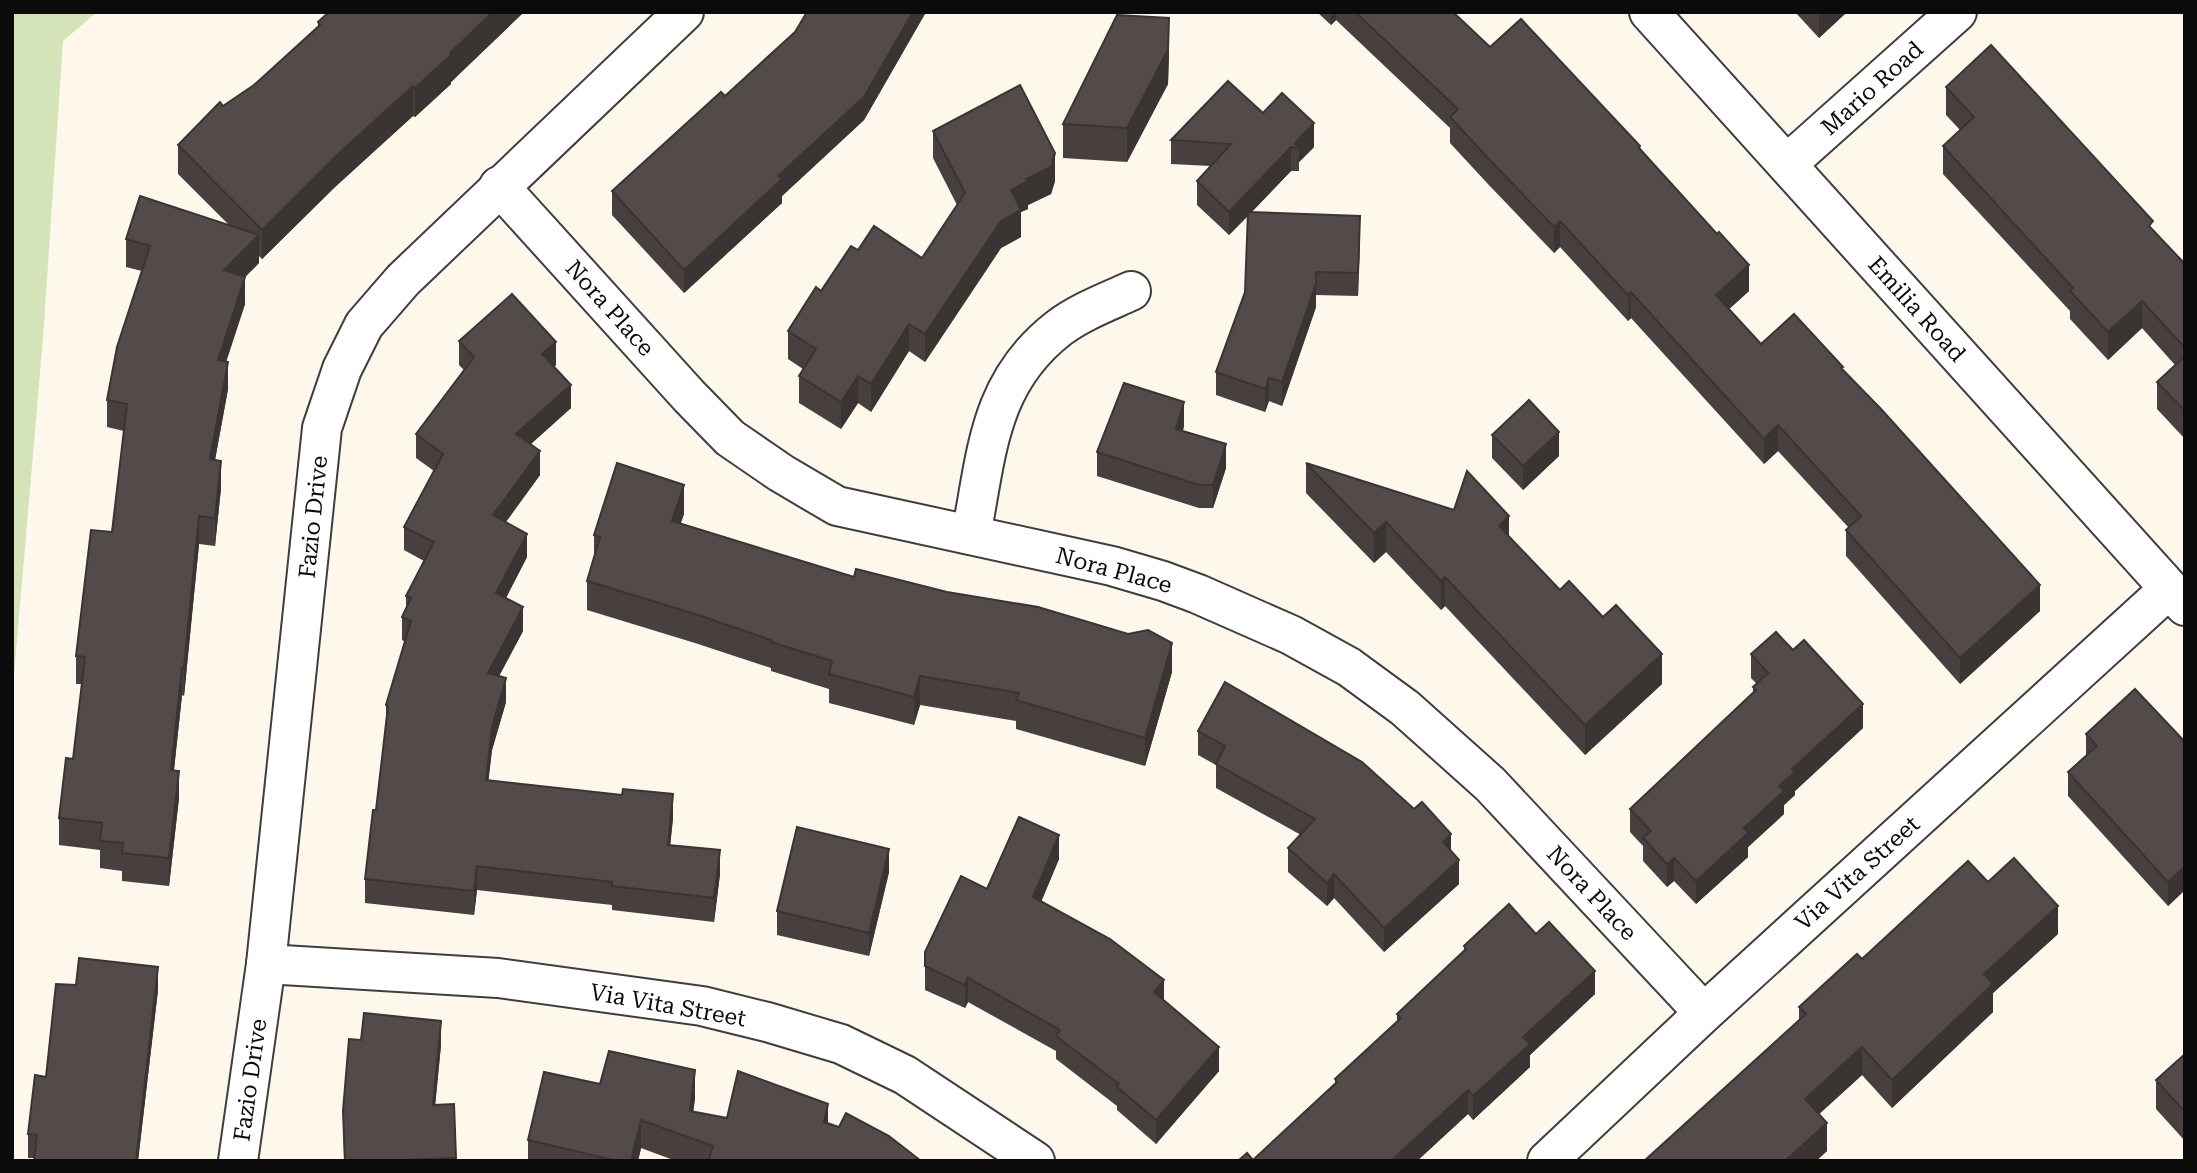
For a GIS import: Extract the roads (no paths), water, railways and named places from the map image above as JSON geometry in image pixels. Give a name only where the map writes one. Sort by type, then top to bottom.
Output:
[{"type":"street","name":"Fazio Drive","points":[[238,1161],[266,964],[322,428],[342,369],[364,325],[403,281],[499,186],[684,12]]},
{"type":"street","name":"Emilia Road","points":[[1649,12],[2177,597]]},
{"type":"street","name":"Mario Road","points":[[1787,164],[1957,12]]},
{"type":"street","name":"Nora Place","points":[[499,186],[730,438],[781,473],[837,506],[1112,566],[1163,581],[1291,635],[1349,667],[1405,708],[1490,785],[1704,1013]]},
{"type":"street","points":[[971,535],[993,421],[1007,387],[1059,328],[1131,291]]},
{"type":"street","name":"Via Vita Street","points":[[1547,1161],[1704,1013],[2177,597]]},
{"type":"street","name":"Via Vita Street","points":[[266,964],[498,978],[702,1006],[754,1019],[841,1044],[905,1074],[1035,1161]]}]
